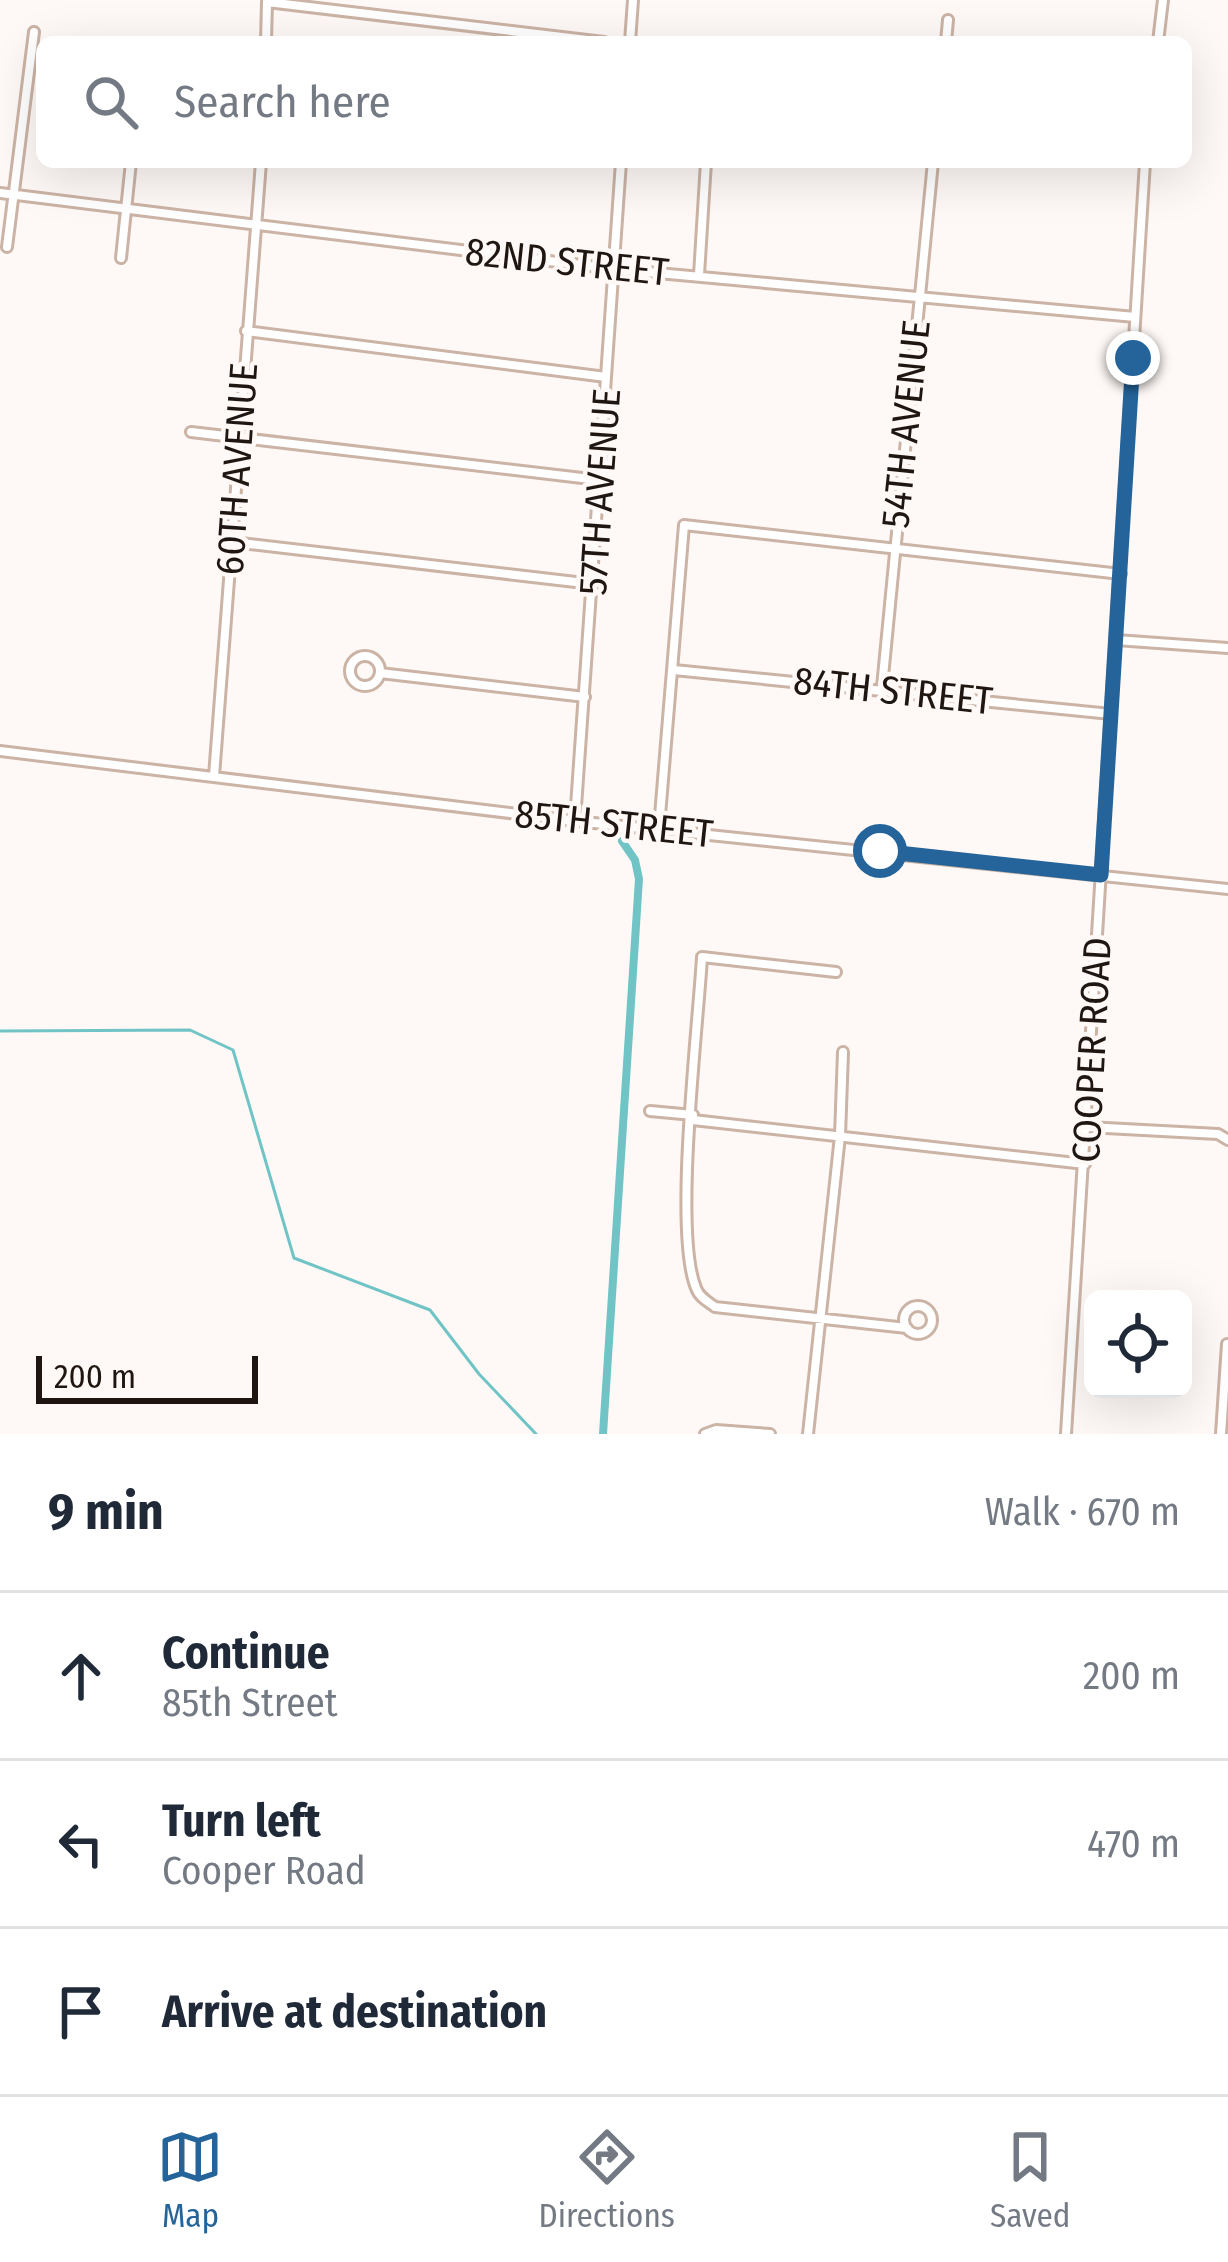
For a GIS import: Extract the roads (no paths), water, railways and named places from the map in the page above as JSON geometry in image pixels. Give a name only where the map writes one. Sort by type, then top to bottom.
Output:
[{"type":"street","points":[[630,36],[633,0]]},
{"type":"street","points":[[1159,36],[1163,0]]},
{"type":"street","points":[[266,36],[267,1],[555,36]]},
{"type":"street","points":[[947,36],[948,20]]},
{"type":"street","points":[[7,247],[34,32]]},
{"type":"street","points":[[121,258],[130,168]]},
{"type":"street","name":"60TH AVENUE","points":[[214,776],[261,168]]},
{"type":"street","name":"57TH AVENUE","points":[[575,821],[621,168]]},
{"type":"street","points":[[700,275],[706,168]]},
{"type":"street","name":"54TH AVENUE","points":[[882,687],[932,168]]},
{"type":"street","name":"COOPER ROAD","points":[[1066,1434],[1145,168]]},
{"type":"street","name":"82ND STREET","points":[[0,193],[614,269],[1136,317]]},
{"type":"street","points":[[246,331],[606,377]]},
{"type":"street","points":[[191,432],[599,480]]},
{"type":"street","points":[[659,828],[683,525],[1121,574]]},
{"type":"street","points":[[232,542],[593,584]]},
{"type":"street","points":[[1116,640],[1228,648]]},
{"type":"street","points":[[366,656],[375,660],[380,673],[367,686],[353,681],[350,671],[353,662],[366,656]]},
{"type":"street","name":"84TH STREET","points":[[674,670],[1111,713]]},
{"type":"street","points":[[380,673],[585,698]]},
{"type":"street","name":"85TH STREET","points":[[0,751],[575,821],[1228,889]]},
{"type":"street","points":[[836,972],[702,957],[689,1266],[697,1294],[715,1307],[819,1323],[907,1328]]},
{"type":"street","points":[[808,1434],[840,1136],[843,1052]]},
{"type":"street","points":[[650,1111],[1085,1164]]},
{"type":"street","points":[[1087,1126],[1218,1134],[1228,1140]]},
{"type":"street","points":[[1221,1434],[1227,1344]]},
{"type":"street","points":[[705,1434],[770,1434]]},
{"type":"waterway","points":[[603,1434],[639,879],[635,860],[622,841]]},
{"type":"waterway","points":[[0,1031],[190,1030],[233,1050],[294,1258],[430,1310],[479,1374],[536,1434]]}]
